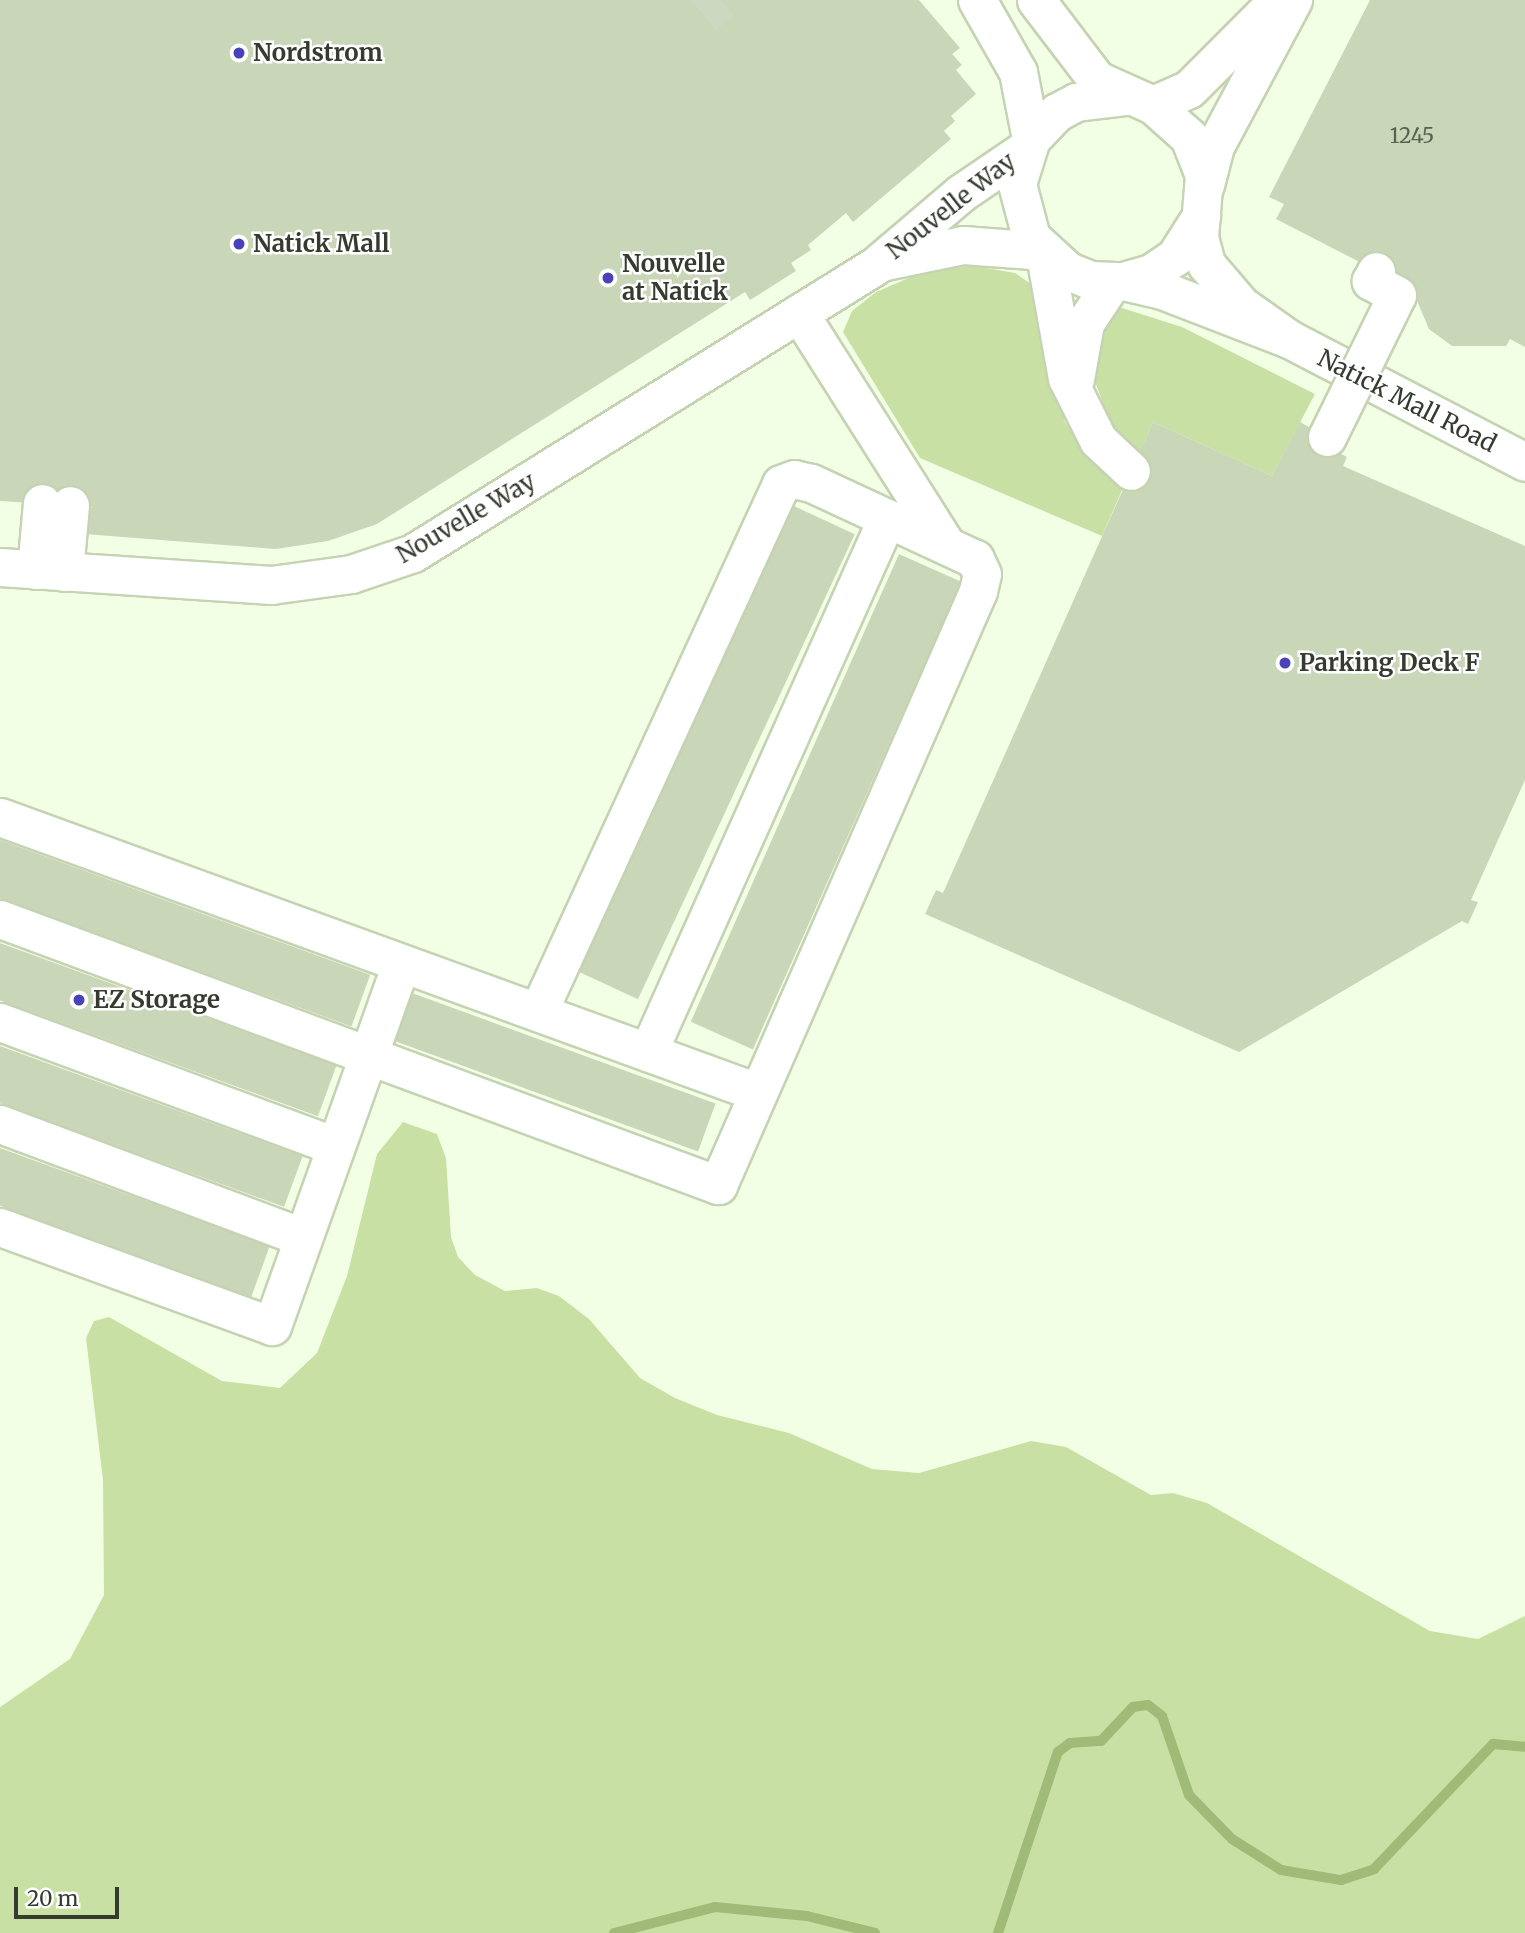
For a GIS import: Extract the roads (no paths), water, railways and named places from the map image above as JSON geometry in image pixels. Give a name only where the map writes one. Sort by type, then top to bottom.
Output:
[{"type":"street","name":"Natick Mall Road","points":[[977,0],[1018,72],[1029,144],[1018,195],[1028,230],[1043,253],[1079,276],[1162,290],[1289,339],[1525,462]]},
{"type":"street","name":"Natick Mall Road","points":[[1036,0],[1089,72],[1140,101],[1189,137],[1203,201],[1200,245],[1212,275],[1241,305],[1289,339]]},
{"type":"street","points":[[1029,144],[1056,113],[1076,102],[1140,101],[1189,89],[1278,0]]},
{"type":"street","points":[[1077,401],[1080,339],[1117,282],[1151,273],[1175,257],[1203,201],[1215,146],[1293,0]]},
{"type":"street","name":"Nouvelle Way","points":[[0,567],[271,585],[323,580],[381,565],[447,535],[875,266],[961,193],[1029,144]]},
{"type":"street","name":"Nouvelle Way","points":[[875,266],[909,253],[963,245],[1043,253]]},
{"type":"street","points":[[1043,253],[1060,358],[1077,401],[1098,440],[1131,471]]},
{"type":"street","points":[[1327,437],[1397,295],[1371,281],[1376,271]]},
{"type":"street","points":[[799,313],[945,543]]},
{"type":"street","points":[[0,919],[718,1185],[981,582],[975,559],[802,480],[788,480],[776,490],[538,1013]]},
{"type":"street","points":[[50,571],[56,504]]},
{"type":"street","points":[[648,1052],[887,517]]},
{"type":"street","points":[[0,817],[757,1092]]},
{"type":"street","points":[[0,1227],[272,1326],[401,963]]},
{"type":"street","points":[[0,1022],[336,1146]]},
{"type":"street","points":[[0,1124],[303,1237]]},
{"type":"waterway","points":[[998,1933],[1058,1752],[1070,1743],[1101,1741],[1133,1707],[1148,1705],[1162,1716],[1189,1795],[1232,1839],[1281,1870],[1341,1880],[1374,1869],[1493,1744],[1525,1747]]},
{"type":"waterway","points":[[614,1933],[715,1907],[807,1916],[875,1933]]},
{"type":"tunnel","points":[[704,15],[722,0]]},
{"type":"place","name":"Nordstrom","points":[[239,53]]},
{"type":"place","name":"Natick Mall","points":[[239,244]]},
{"type":"place","name":"Nouvelle at Natick","points":[[608,278]]},
{"type":"place","name":"Parking Deck F","points":[[1285,663]]},
{"type":"place","name":"EZ Storage","points":[[79,1000]]}]
